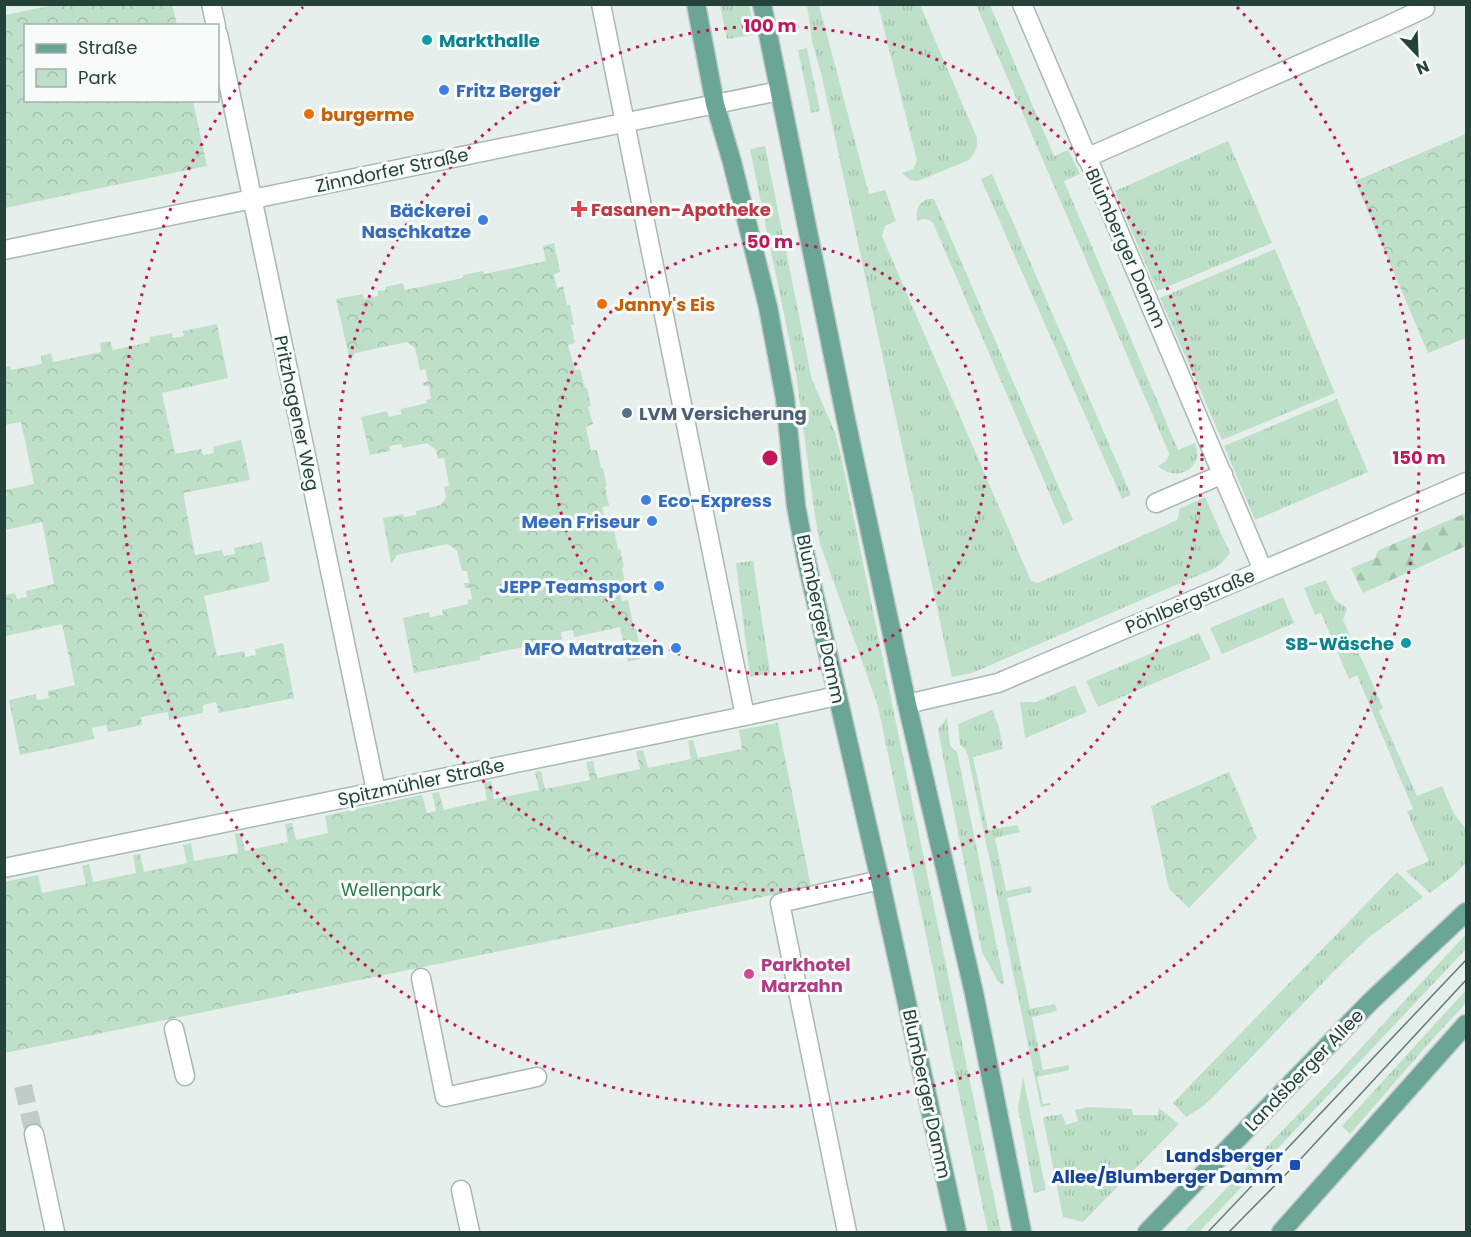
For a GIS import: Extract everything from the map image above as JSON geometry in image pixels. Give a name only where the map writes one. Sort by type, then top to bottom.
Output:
[{"type":"main road","name":"Blumberger Damm","points":[[696,4],[715,104],[768,307],[785,398],[796,506],[807,563],[880,880],[957,1233]]},
{"type":"main road","points":[[762,4],[844,409],[974,993],[1022,1233]]},
{"type":"main road","name":"Landsberger Allee","points":[[1147,1233],[1370,1002],[1467,912]]},
{"type":"main road","points":[[1281,1233],[1467,1024]]},
{"type":"street","points":[[211,4],[216,24]]},
{"type":"street","points":[[602,4],[745,716]]},
{"type":"street","name":"Blumberger Damm","points":[[1022,4],[1263,570]]},
{"type":"street","name":"Blumberger Damm","points":[[1086,158],[1428,6]]},
{"type":"street","name":"Pritzhagener Weg","points":[[219,39],[376,791]]},
{"type":"street","name":"Zinndorfer Straße","points":[[4,250],[779,91]]},
{"type":"street","points":[[1156,503],[1223,474]]},
{"type":"street","name":"Pöhlbergstraße","points":[[908,704],[998,683],[1467,482]]},
{"type":"street","name":"Spitzmühler Straße","points":[[4,868],[837,696]]},
{"type":"street","points":[[847,1233],[780,903],[880,880]]},
{"type":"street","points":[[421,978],[445,1097],[537,1077]]},
{"type":"street","points":[[174,1029],[185,1076]]},
{"type":"street","points":[[34,1134],[55,1233]]},
{"type":"street","points":[[461,1190],[470,1233]]},
{"type":"green space","points":[[54,5],[172,5],[177,24],[24,24],[24,102],[193,102],[207,166],[5,208],[5,15]]},
{"type":"green space","points":[[720,5],[749,5],[753,35],[727,39]]},
{"type":"green space","points":[[807,5],[819,5],[869,194],[885,190],[896,221],[885,226],[882,236],[1031,581],[1038,583],[1177,520],[1179,509],[1205,497],[1230,553],[1221,564],[972,673],[952,677],[822,77],[812,41]]},
{"type":"green space","points":[[878,5],[920,5],[977,138],[975,152],[969,160],[918,181],[910,180],[902,173],[913,169],[917,161]]},
{"type":"green space","points":[[976,5],[990,5],[1054,156],[1068,150],[1080,174],[1064,181],[1178,450],[1195,443],[1196,460],[1187,471],[1173,473],[1158,466],[1166,461],[1169,453]]},
{"type":"green space","points":[[807,48],[820,111],[811,113],[798,50]]},
{"type":"green space","points":[[1466,134],[1466,338],[1428,353],[1355,181]]},
{"type":"green space","points":[[1228,141],[1272,243],[1157,291],[1115,191]]},
{"type":"green space","points":[[765,146],[812,380],[835,432],[840,451],[1001,1232],[988,1232],[878,706],[820,544],[796,373],[750,149]]},
{"type":"green space","points":[[992,174],[1131,495],[1122,499],[981,179]]},
{"type":"green space","points":[[928,199],[934,199],[1073,520],[1063,525],[933,223],[925,219],[917,221],[918,208]]},
{"type":"green space","points":[[554,243],[560,272],[554,274],[557,288],[563,286],[574,325],[571,325],[575,343],[568,345],[575,370],[580,369],[585,388],[587,388],[591,406],[588,407],[593,424],[586,427],[591,451],[597,450],[601,468],[603,468],[609,506],[602,507],[608,532],[614,531],[618,549],[620,549],[626,587],[619,589],[622,601],[628,600],[640,648],[638,649],[640,659],[628,662],[620,627],[574,637],[573,630],[561,632],[562,639],[480,656],[480,660],[414,673],[403,618],[429,612],[430,617],[443,615],[442,610],[468,604],[468,600],[472,599],[470,588],[465,588],[464,583],[469,583],[467,571],[462,571],[457,550],[447,544],[397,555],[391,564],[383,518],[403,514],[404,517],[416,515],[416,511],[441,505],[446,497],[444,487],[449,486],[444,458],[438,459],[436,450],[427,443],[403,448],[401,444],[389,446],[390,451],[370,455],[361,417],[387,411],[389,417],[402,414],[401,409],[427,403],[426,400],[431,399],[429,386],[424,386],[423,383],[428,381],[425,369],[420,370],[415,348],[407,342],[355,353],[350,361],[336,299],[363,294],[364,299],[378,296],[378,291],[386,290],[385,287],[403,283],[405,290],[463,278],[463,275],[483,271],[484,274],[546,261],[543,246]]},
{"type":"green space","points":[[1275,249],[1335,393],[1222,440],[1160,298]]},
{"type":"green space","points":[[217,324],[228,378],[162,393],[175,454],[201,449],[203,455],[214,453],[213,447],[241,440],[250,480],[183,493],[195,555],[222,550],[224,556],[235,554],[234,548],[262,542],[270,581],[204,596],[217,656],[244,651],[245,657],[256,655],[255,649],[283,643],[294,698],[219,713],[216,702],[203,705],[203,713],[169,720],[168,712],[141,717],[142,725],[108,732],[106,725],[92,728],[94,739],[20,755],[9,700],[36,694],[37,700],[49,698],[48,691],[75,685],[62,624],[5,636],[5,595],[15,593],[17,599],[27,597],[26,591],[54,584],[42,522],[5,530],[6,490],[34,484],[21,422],[5,425],[5,367],[10,366],[11,370],[42,364],[41,356],[51,353],[53,362],[101,352],[100,343],[110,341],[113,350],[150,342],[150,337],[172,333],[173,338],[184,336],[183,331]]},
{"type":"green space","points":[[1337,399],[1368,472],[1255,520],[1224,446]]},
{"type":"green space","points":[[1466,513],[1466,546],[1363,593],[1351,568],[1374,559],[1379,550]]},
{"type":"green space","points":[[753,561],[770,673],[750,677],[736,563]]},
{"type":"green space","points":[[1326,580],[1335,600],[1347,608],[1343,620],[1383,708],[1379,711],[1417,796],[1442,786],[1454,814],[1466,829],[1466,863],[1430,893],[1406,871],[1429,861],[1407,812],[1413,809],[1357,675],[1349,679],[1321,613],[1315,615],[1304,588]]},
{"type":"green space","points":[[1283,597],[1294,623],[1222,654],[1210,628]]},
{"type":"green space","points":[[1199,633],[1211,659],[1098,707],[1086,681]]},
{"type":"green space","points":[[1075,685],[1087,712],[1025,738],[1020,702],[1036,702]]},
{"type":"green space","points":[[992,710],[999,727],[1003,749],[973,757],[988,830],[1017,825],[1020,832],[995,838],[1006,891],[1031,886],[1032,892],[1007,898],[1030,1009],[1055,1004],[1057,1011],[1032,1017],[1043,1070],[1069,1065],[1069,1070],[1037,1077],[1043,1104],[1050,1103],[1051,1105],[1041,1107],[968,756],[960,744],[958,724]]},
{"type":"green space","points":[[947,718],[950,746],[957,752],[1003,985],[998,981],[982,952],[938,729]]},
{"type":"green space","name":"Wellenpark","points":[[778,723],[811,887],[5,1053],[4,882],[38,875],[42,893],[86,884],[82,866],[89,864],[93,882],[136,873],[133,855],[140,854],[144,872],[187,863],[183,845],[191,843],[194,861],[238,853],[235,834],[241,833],[245,851],[288,842],[285,824],[292,823],[296,840],[328,833],[325,816],[421,795],[427,813],[436,811],[432,793],[439,792],[444,810],[487,800],[484,783],[491,781],[494,799],[539,790],[535,772],[541,771],[545,789],[590,780],[586,762],[593,761],[597,778],[640,769],[636,751],[643,750],[648,768],[691,759],[688,741],[693,740],[698,758],[742,749],[739,730]]},
{"type":"green space","points":[[1229,772],[1257,838],[1189,908],[1169,889],[1151,806]]},
{"type":"green space","points":[[1397,872],[1423,897],[1368,938],[1214,1096],[1186,1117],[1173,1103]]},
{"type":"green space","points":[[1466,934],[1466,949],[1199,1232],[1184,1232],[1339,1072]]},
{"type":"green space","points":[[1466,990],[1466,1003],[1350,1134],[1342,1126]]},
{"type":"green space","points":[[1023,1077],[1046,1190],[1034,1193],[1018,1108]]},
{"type":"green space","points":[[1089,1107],[1132,1109],[1133,1115],[1158,1115],[1159,1108],[1179,1124],[1083,1222],[1063,1217],[1043,1117],[1062,1114],[1066,1125],[1078,1121],[1075,1110]]},
{"type":"tunnel","points":[[23,1086],[34,1134]]},
{"type":"tram line","points":[[1208,1232],[1466,960]]},
{"type":"tram line","points":[[1229,1232],[1295,1165],[1466,980]]},
{"type":"place","name":"Markthalle","points":[[427,40]]},
{"type":"place","name":"Fritz Berger","points":[[444,90]]},
{"type":"place","name":"burgerme","points":[[309,114]]},
{"type":"place","name":"Fasanen-Apotheke","points":[[579,209]]},
{"type":"place","name":"Bäckerei Naschkatze","points":[[483,220]]},
{"type":"place","name":"Janny's Eis","points":[[602,304]]},
{"type":"place","name":"LVM Versicherung","points":[[627,413]]},
{"type":"place","name":"Eco-Express","points":[[646,500]]},
{"type":"place","name":"Meen Friseur","points":[[652,521]]},
{"type":"place","name":"JEPP Teamsport","points":[[659,586]]},
{"type":"place","name":"SB-Wäsche","points":[[1406,643]]},
{"type":"place","name":"MFO Matratzen","points":[[676,648]]},
{"type":"place","name":"Parkhotel Marzahn","points":[[749,974]]},
{"type":"place","name":"Landsberger Allee/Blumberger Damm","points":[[1295,1165]]}]
